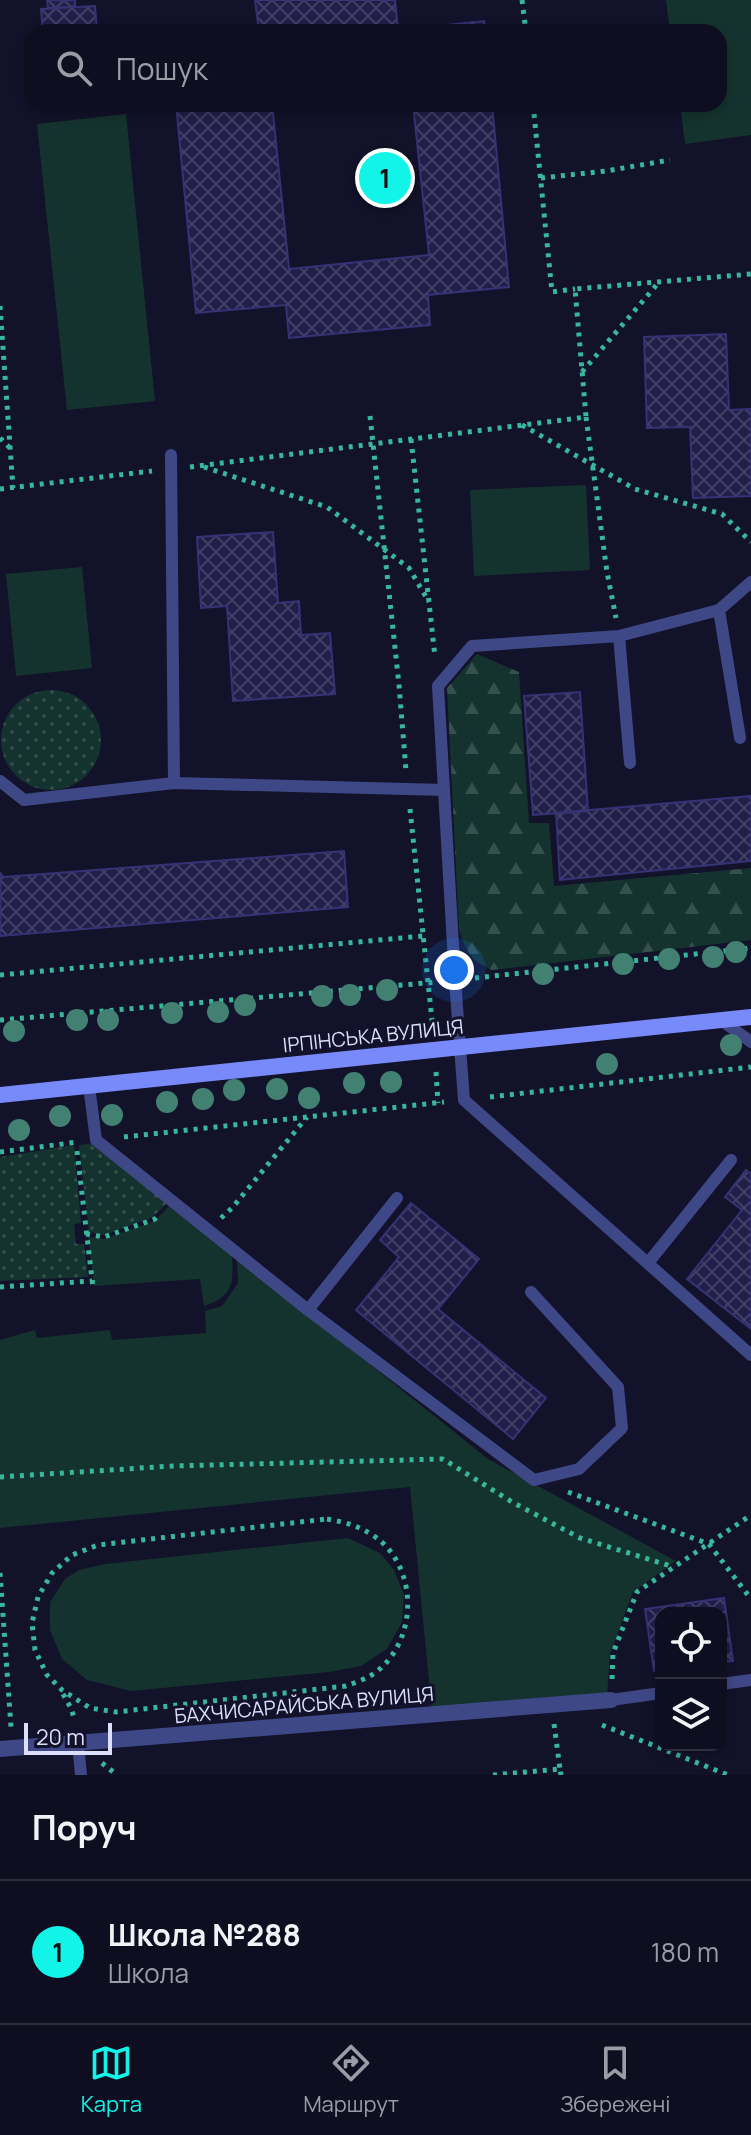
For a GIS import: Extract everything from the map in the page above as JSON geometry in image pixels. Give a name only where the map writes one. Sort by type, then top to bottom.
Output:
[{"type":"street","name":"ІРПІНСЬКА ВУЛИЦЯ","points":[[0,1095],[751,1017]]},
{"type":"street","name":"БАХЧИСАРАЙСЬКА ВУЛИЦЯ","points":[[6,1748],[611,1700]]},
{"type":"lane","points":[[171,455],[174,783]]},
{"type":"lane","points":[[751,582],[719,610],[619,636],[472,646],[438,686],[464,1100],[751,1355]]},
{"type":"lane","points":[[719,610],[740,738]]},
{"type":"lane","points":[[619,636],[630,763]]},
{"type":"lane","points":[[0,781],[24,800],[174,783],[444,790]]},
{"type":"lane","points":[[721,1020],[751,1042]]},
{"type":"lane","points":[[89,1086],[96,1140],[308,1310],[534,1480],[579,1469],[622,1428],[618,1387],[531,1292]]},
{"type":"lane","points":[[648,1263],[731,1160]]},
{"type":"lane","points":[[308,1310],[397,1198]]},
{"type":"lane","points":[[727,1683],[751,1680]]},
{"type":"lane","points":[[611,1700],[655,1694]]},
{"type":"lane","points":[[78,1743],[81,1775]]},
{"type":"path","points":[[522,0],[525,24]]},
{"type":"path","points":[[534,112],[552,292],[751,274]]},
{"type":"path","points":[[541,178],[670,160]]},
{"type":"path","points":[[582,372],[661,281]]},
{"type":"path","points":[[575,289],[592,465],[619,636]]},
{"type":"path","points":[[0,306],[13,488]]},
{"type":"path","points":[[370,416],[373,443]]},
{"type":"path","points":[[0,489],[586,417]]},
{"type":"path","points":[[521,425],[635,489],[722,514],[751,542]]},
{"type":"path","points":[[0,438],[10,448]]},
{"type":"path","points":[[411,439],[438,686]]},
{"type":"path","points":[[200,465],[327,507],[409,568],[429,602]]},
{"type":"path","points":[[0,975],[423,936]]},
{"type":"path","points":[[0,1020],[455,980],[751,948]]},
{"type":"path","points":[[0,1152],[751,1067]]},
{"type":"path","points":[[208,1230],[232,1208],[307,1117]]},
{"type":"path","points":[[0,1287],[92,1284],[76,1142]]},
{"type":"path","points":[[86,1234],[104,1237],[155,1219],[172,1201]]},
{"type":"path","points":[[0,1477],[173,1466],[443,1459],[512,1502],[580,1538],[674,1567]]},
{"type":"path","points":[[534,1480],[709,1544],[751,1599]]},
{"type":"path","points":[[611,1700],[613,1653],[637,1592],[751,1515]]},
{"type":"path","points":[[62,1690],[90,1708],[116,1712],[346,1686],[371,1675],[390,1657],[403,1634],[409,1608],[406,1581],[395,1557],[377,1538],[354,1524],[327,1519],[98,1545],[72,1555],[52,1573],[38,1597],[32,1623],[35,1650],[47,1675],[62,1690],[71,1708],[78,1743]]},
{"type":"path","points":[[0,1573],[6,1748]]},
{"type":"path","points":[[493,1775],[560,1772],[551,1705]]},
{"type":"path","points":[[595,1722],[728,1775]]},
{"type":"green space","points":[[666,0],[751,0],[751,135],[685,144],[681,112],[727,112],[727,24],[669,24]]},
{"type":"green space","points":[[126,114],[155,401],[67,410],[37,124]]},
{"type":"green space","points":[[586,485],[590,570],[474,576],[470,490]]},
{"type":"green space","points":[[82,567],[92,668],[16,676],[6,574]]},
{"type":"green space","points":[[477,654],[519,672],[529,823],[549,823],[554,886],[751,868],[751,940],[492,970],[474,959],[459,930],[447,688]]},
{"type":"green space","points":[[51,690],[70,694],[87,704],[97,721],[101,740],[97,759],[87,776],[70,786],[51,790],[32,786],[15,776],[5,759],[1,740],[5,721],[15,704],[32,694]]},
{"type":"green space","points":[[96,1143],[169,1201],[153,1217],[104,1235],[89,1232],[79,1145]]},
{"type":"green space","points":[[74,1145],[81,1223],[74,1224],[76,1244],[84,1244],[88,1277],[0,1281],[0,1157]]},
{"type":"green space","points":[[172,1203],[232,1251],[232,1279],[227,1292],[204,1306],[200,1279],[94,1286],[88,1237],[104,1239],[155,1221]]},
{"type":"green space","points":[[237,1258],[488,1459],[676,1561],[633,1592],[610,1654],[607,1696],[432,1712],[410,1487],[0,1528],[0,1340],[35,1330],[37,1338],[110,1330],[112,1340],[206,1333],[205,1311],[222,1306],[238,1283]]},
{"type":"green space","points":[[348,1538],[380,1553],[394,1570],[404,1595],[402,1622],[387,1649],[361,1666],[329,1672],[131,1691],[87,1680],[62,1659],[50,1630],[50,1602],[65,1579],[79,1570],[105,1564]]},
{"type":"building","points":[[47,0],[75,0],[75,7],[48,8]]},
{"type":"building","points":[[255,0],[395,0],[397,24],[258,24]]},
{"type":"building","points":[[95,6],[96,24],[42,24],[41,9]]},
{"type":"building","points":[[484,21],[484,24],[455,24]]},
{"type":"building","points":[[177,112],[273,112],[289,269],[429,255],[414,112],[493,112],[509,287],[428,295],[430,325],[289,338],[286,305],[196,313]]},
{"type":"building","points":[[726,334],[729,410],[751,409],[751,496],[693,498],[690,427],[647,428],[644,337]]},
{"type":"building","points":[[273,532],[278,603],[299,601],[301,635],[330,633],[335,694],[233,701],[227,606],[201,608],[197,537]]},
{"type":"building","points":[[580,692],[588,811],[533,815],[524,696]]},
{"type":"building","points":[[751,796],[751,861],[560,880],[556,813]]},
{"type":"building","points":[[344,851],[348,907],[0,936],[0,873],[4,877]]},
{"type":"building","points":[[746,1170],[751,1174],[751,1329],[687,1279],[742,1210],[725,1197]]},
{"type":"building","points":[[411,1203],[479,1259],[438,1309],[546,1398],[513,1439],[356,1310],[399,1257],[380,1240]]},
{"type":"building","points":[[724,1598],[725,1607],[659,1607]]},
{"type":"building","points":[[655,1608],[655,1671],[654,1671],[645,1609]]},
{"type":"building","points":[[727,1619],[733,1661],[727,1662]]},
{"type":"place","name":"Школа №288","points":[[385,178]]}]
